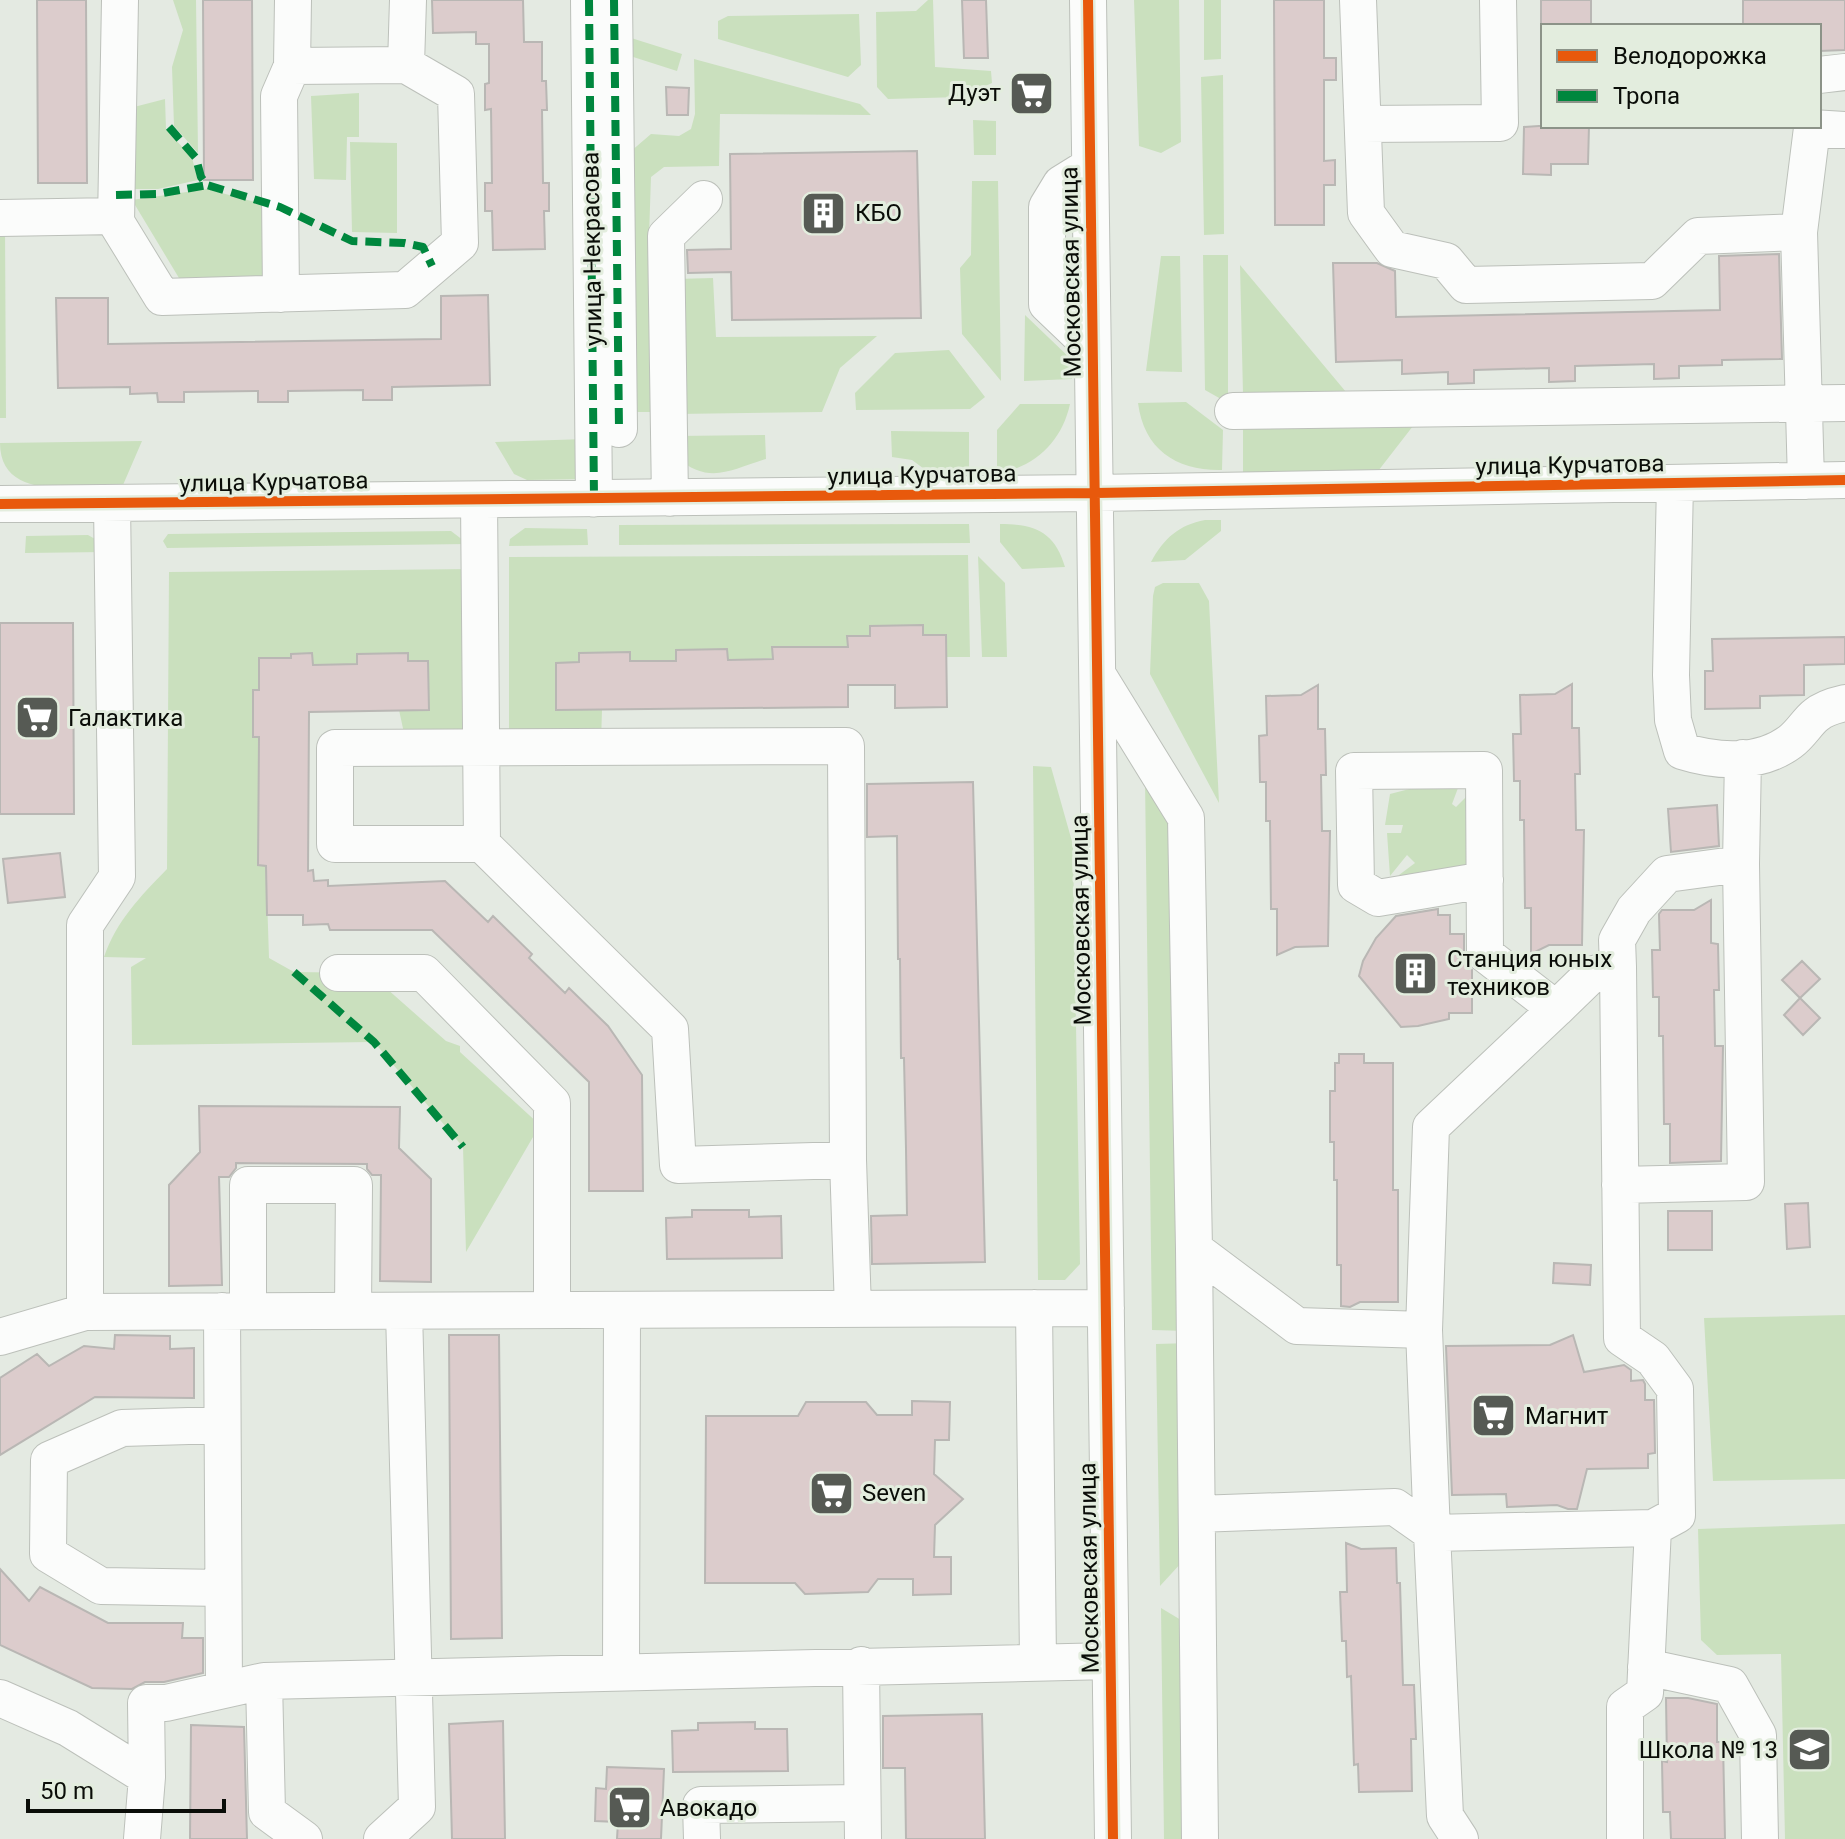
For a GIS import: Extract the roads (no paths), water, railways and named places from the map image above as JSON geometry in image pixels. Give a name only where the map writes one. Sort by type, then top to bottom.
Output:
[{"type":"street","points":[[120,0],[116,222],[162,297],[405,290],[460,243],[456,94],[406,65],[292,66]]},
{"type":"street","points":[[281,294],[279,96],[292,66],[293,0]]},
{"type":"street","points":[[406,65],[408,0]]},
{"type":"street","name":"улица Некрасова","points":[[589,0],[594,499]]},
{"type":"street","name":"улица Некрасова","points":[[614,0],[619,429]]},
{"type":"street","name":"Московская улица","points":[[1088,0],[1113,1839]]},
{"type":"street","points":[[1358,0],[1366,213],[1392,249],[1446,261],[1466,285],[1652,281],[1698,236],[1799,232]]},
{"type":"street","points":[[1363,124],[1500,123],[1498,0]]},
{"type":"street","points":[[1821,75],[1845,72]]},
{"type":"street","points":[[1806,481],[1799,232],[1823,128]]},
{"type":"street","points":[[670,498],[666,236],[704,199]]},
{"type":"street","points":[[0,218],[116,216]]},
{"type":"street","points":[[1233,411],[1845,403]]},
{"type":"street","name":"улица Курчатова","points":[[0,504],[1095,493],[1845,480]]},
{"type":"street","points":[[1675,483],[1671,675],[1673,720],[1682,751],[1710,760],[1759,757],[1788,744],[1816,715],[1845,703]]},
{"type":"street","points":[[479,500],[482,844]]},
{"type":"street","points":[[85,1312],[85,925],[117,877],[112,503]]},
{"type":"street","points":[[1098,676],[1186,818],[1200,1839]]},
{"type":"street","points":[[848,1160],[678,1165],[670,1029],[482,844],[335,844],[335,748],[846,746],[848,1160],[853,1309]]},
{"type":"street","points":[[1620,1185],[1746,1182],[1741,864],[1743,758]]},
{"type":"street","points":[[1485,880],[1378,898],[1356,885],[1354,771],[1484,770],[1485,880],[1485,954],[1556,1009]]},
{"type":"street","points":[[1197,1514],[1395,1507],[1432,1533],[1653,1528],[1677,1515],[1675,1389],[1653,1359],[1622,1338],[1617,940],[1634,910],[1667,874],[1741,864]]},
{"type":"street","points":[[1460,1839],[1445,1816],[1432,1533],[1424,1330],[1431,1127],[1591,975],[1618,967]]},
{"type":"street","points":[[338,973],[424,973],[552,1103],[552,1310]]},
{"type":"street","points":[[224,1689],[222,1425],[248,1185],[354,1185],[353,1311]]},
{"type":"street","points":[[1194,1249],[1297,1326],[1424,1330]]},
{"type":"street","points":[[1034,1308],[1038,1662]]},
{"type":"street","points":[[0,1337],[85,1312],[1106,1308]]},
{"type":"street","points":[[621,1671],[622,1310]]},
{"type":"street","points":[[382,1839],[417,1807],[404,1311]]},
{"type":"street","points":[[222,1425],[122,1428],[49,1460],[48,1554],[101,1586],[223,1588]]},
{"type":"street","points":[[1625,1839],[1625,1707],[1645,1693],[1653,1528]]},
{"type":"street","points":[[142,1839],[147,1777],[146,1703],[166,1703],[264,1681],[1110,1661]]},
{"type":"street","points":[[861,1665],[863,1839]]},
{"type":"street","points":[[1646,1667],[1730,1685],[1758,1735],[1760,1839]]},
{"type":"street","points":[[264,1681],[267,1812],[304,1839]]},
{"type":"street","points":[[0,1698],[68,1728],[147,1777]]},
{"type":"street","points":[[702,1839],[701,1805],[862,1803]]},
{"type":"place","name":"Дуэт","points":[[1032,93]]},
{"type":"place","name":"КБО","points":[[824,213]]},
{"type":"place","name":"Галактика","points":[[37,718]]},
{"type":"place","name":"Станция юных техников","points":[[1416,973]]},
{"type":"place","name":"Магнит","points":[[1494,1416]]},
{"type":"place","name":"Seven","points":[[831,1493]]},
{"type":"place","name":"Школа № 13","points":[[1809,1750]]},
{"type":"place","name":"Авокадо","points":[[629,1808]]}]
